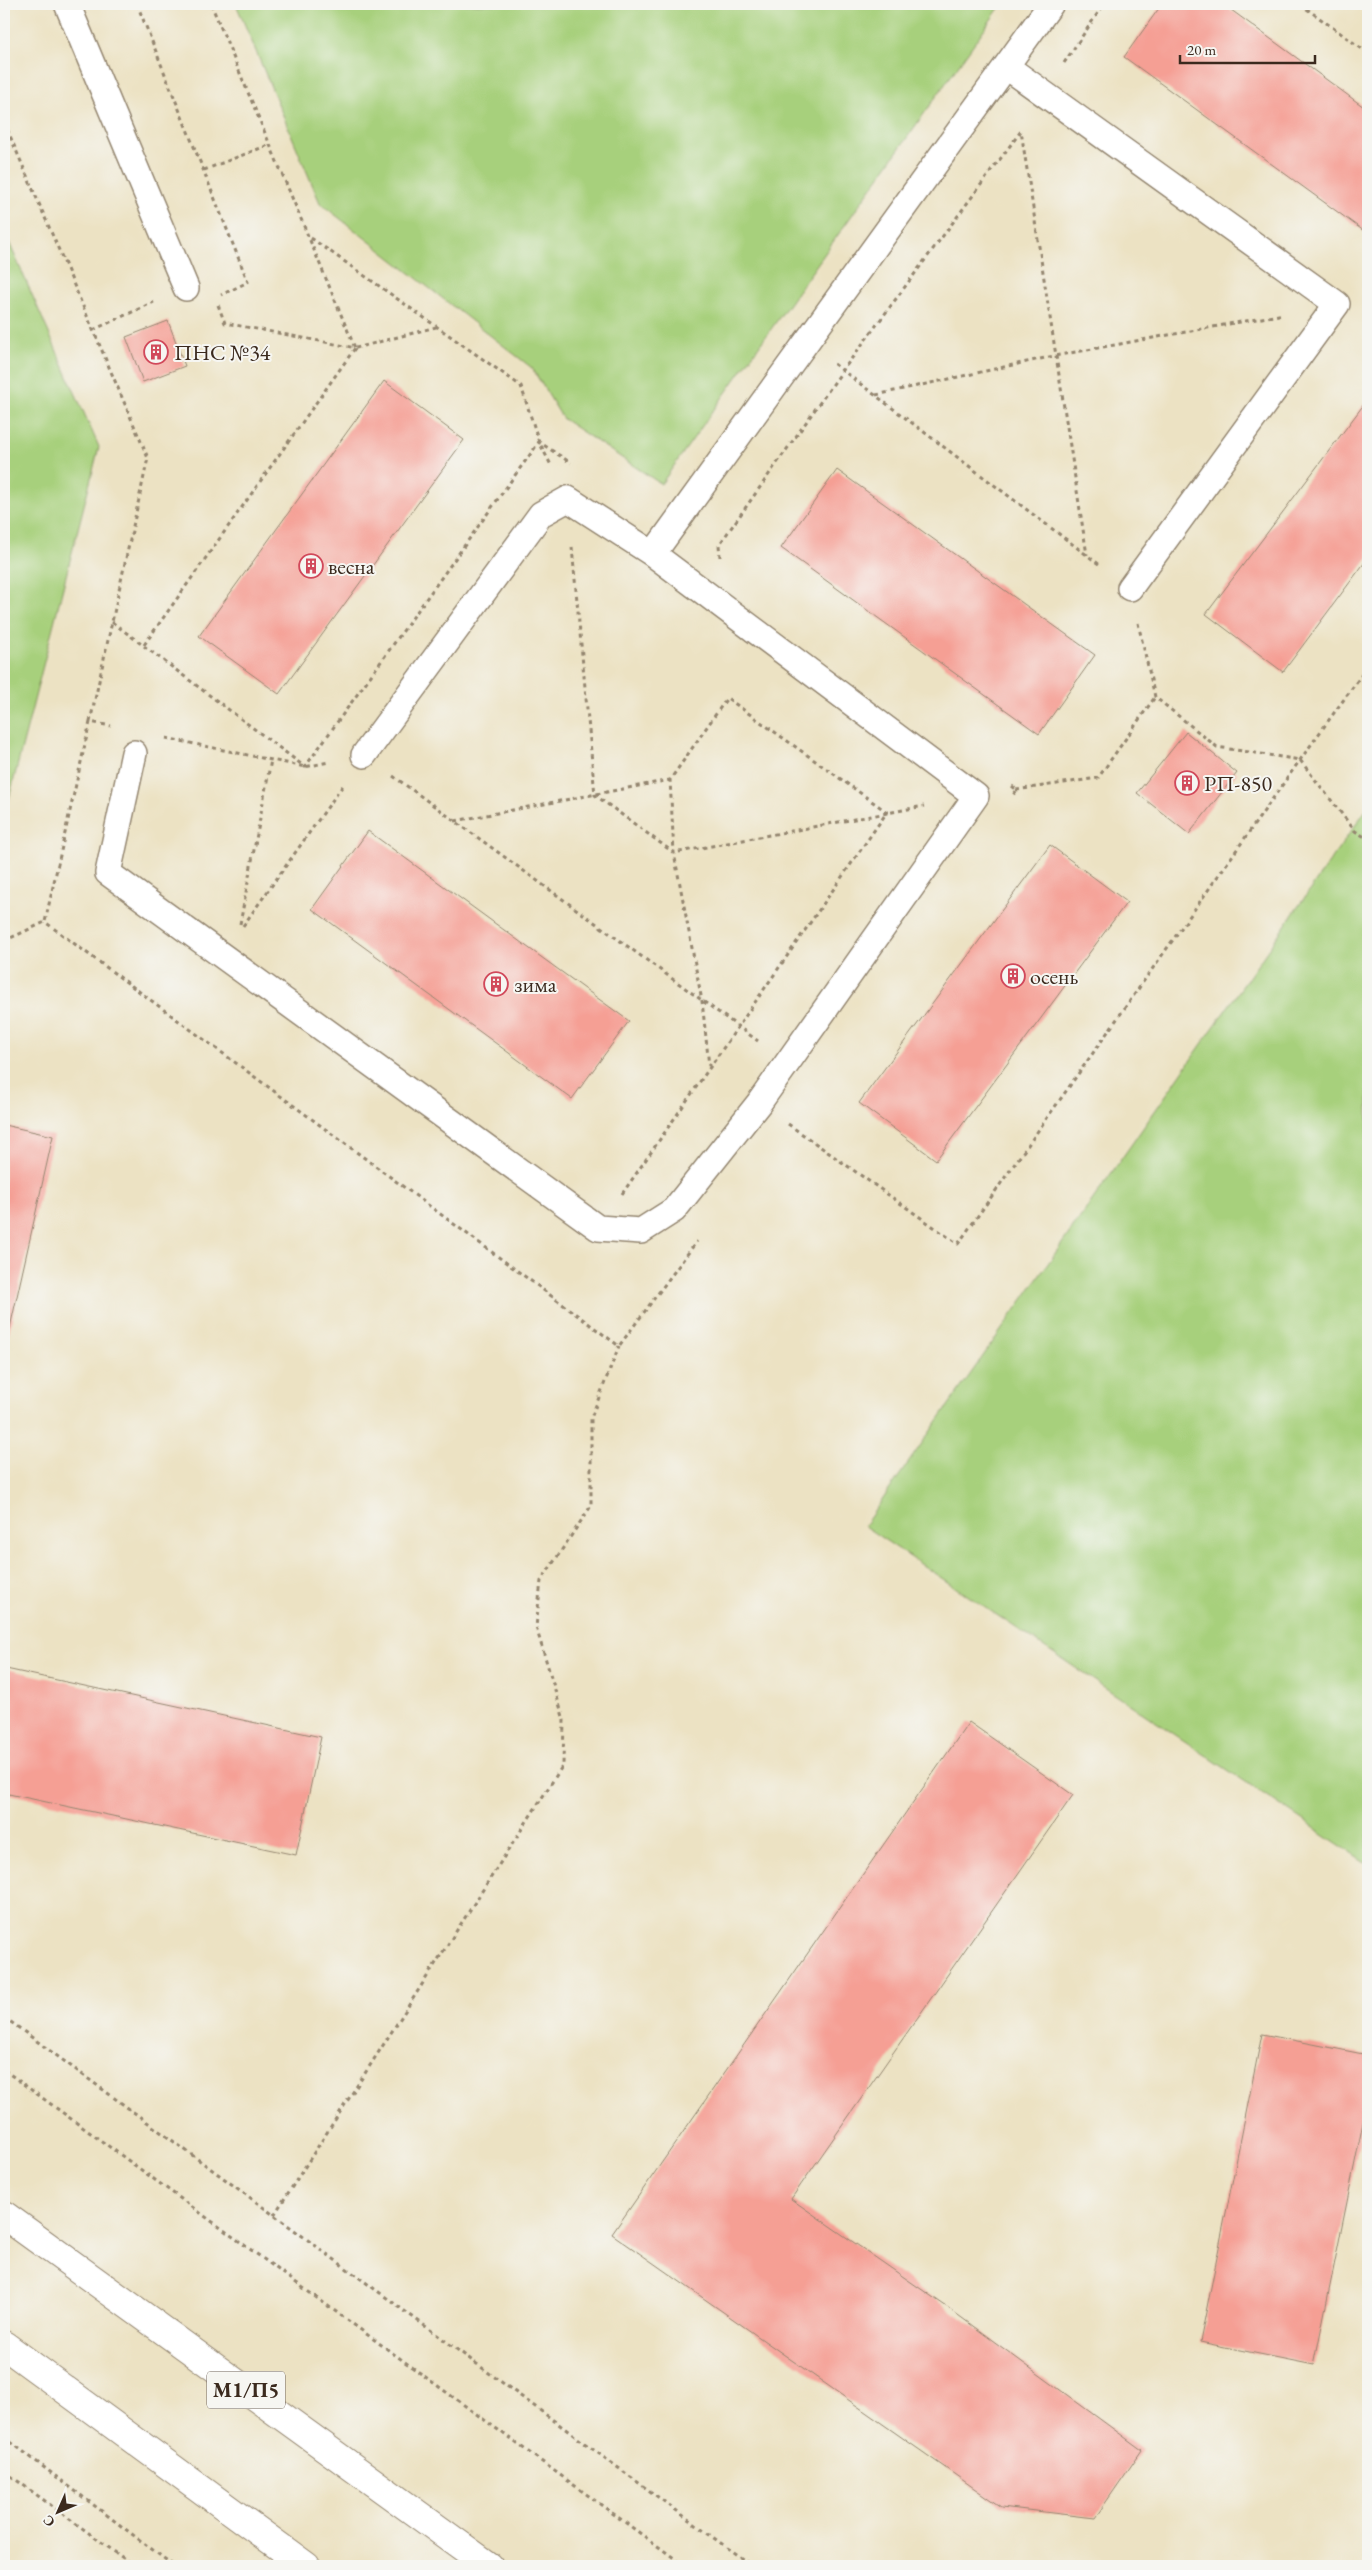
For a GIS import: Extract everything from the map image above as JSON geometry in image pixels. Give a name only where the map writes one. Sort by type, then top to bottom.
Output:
[{"type":"highway","name":"М1/П5","points":[[4,2215],[489,2566]]},
{"type":"highway","points":[[4,2345],[306,2566]]},
{"type":"lane","points":[[67,4],[186,288]]},
{"type":"lane","points":[[653,554],[1051,4]]},
{"type":"lane","points":[[1007,67],[1337,304],[1130,588]]},
{"type":"lane","points":[[134,753],[108,873],[598,1228],[641,1231],[674,1210],[759,1103],[976,796],[653,554],[568,499],[541,514],[364,755]]},
{"type":"path","points":[[137,4],[248,282],[215,297],[225,323],[356,348],[437,327]]},
{"type":"path","points":[[211,4],[356,348]]},
{"type":"path","points":[[1300,4],[1368,53]]},
{"type":"path","points":[[4,122],[148,458],[45,922]]},
{"type":"path","points":[[721,565],[719,545],[844,370],[1021,131],[1054,356],[1087,555]]},
{"type":"path","points":[[204,170],[271,144]]},
{"type":"path","points":[[311,238],[521,386],[539,442],[568,499],[595,794],[674,852],[976,796],[1098,778],[1155,697]]},
{"type":"path","points":[[93,330],[186,288]]},
{"type":"path","points":[[876,395],[1054,356],[1337,304]]},
{"type":"path","points":[[806,342],[1130,588],[1155,697],[1216,747],[1300,760],[1355,831],[1368,839]]},
{"type":"path","points":[[144,645],[356,348]]},
{"type":"path","points":[[112,622],[305,767]]},
{"type":"path","points":[[759,1103],[958,1244],[1368,666]]},
{"type":"path","points":[[709,1066],[702,1001],[674,852],[670,780],[727,698],[887,812]]},
{"type":"path","points":[[90,722],[119,728]]},
{"type":"path","points":[[157,736],[305,767],[364,755],[787,1062]]},
{"type":"path","points":[[271,760],[238,932],[364,755]]},
{"type":"path","points":[[455,821],[670,780]]},
{"type":"path","points":[[1009,784],[1017,790]]},
{"type":"path","points":[[1012,798],[1017,790]]},
{"type":"path","points":[[620,1197],[709,1066],[739,1027],[887,812]]},
{"type":"path","points":[[4,941],[45,922]]},
{"type":"path","points":[[45,922],[620,1346]]},
{"type":"path","points":[[274,2216],[563,1765],[564,1720],[536,1627],[540,1581],[591,1506],[591,1418],[620,1346],[702,1234]]},
{"type":"path","points":[[4,2017],[752,2566]]},
{"type":"path","points":[[4,2070],[685,2566]]},
{"type":"path","points":[[4,2437],[174,2566]]},
{"type":"path","points":[[4,2471],[134,2566]]},
{"type":"green space","points":[[236,4],[1002,4],[661,484],[563,419],[532,368],[320,203]]},
{"type":"green space","points":[[4,231],[99,447],[4,818]]},
{"type":"green space","points":[[1368,807],[1368,1864],[864,1526]]},
{"type":"building","points":[[1162,4],[1223,4],[1368,110],[1368,234],[1124,57]]},
{"type":"building","name":"ПНС №34","points":[[168,321],[185,366],[143,382],[126,337]]},
{"type":"building","name":"весна","points":[[384,381],[464,440],[279,694],[199,636]]},
{"type":"building","points":[[1368,399],[1368,558],[1283,672],[1206,614]]},
{"type":"building","points":[[837,470],[1095,655],[1039,734],[781,548]]},
{"type":"building","name":"РП-850","points":[[1186,732],[1237,773],[1189,834],[1137,793]]},
{"type":"building","name":"зима","points":[[368,831],[629,1021],[572,1099],[312,909]]},
{"type":"building","name":"осень","points":[[1050,845],[1127,902],[936,1160],[859,1103]]},
{"type":"building","points":[[4,1125],[53,1136],[5,1350],[4,1350]]},
{"type":"building","points":[[6,1669],[321,1737],[296,1855],[4,1793],[4,1681]]},
{"type":"building","points":[[969,1722],[1073,1795],[791,2199],[947,2307],[1142,2450],[1095,2518],[1001,2507],[612,2234]]},
{"type":"building","points":[[1262,2034],[1368,2055],[1368,2098],[1314,2365],[1200,2342]]},
{"type":"place","name":"ПНС №34","points":[[156,352]]},
{"type":"place","name":"весна","points":[[311,566]]},
{"type":"place","name":"РП-850","points":[[1187,783]]},
{"type":"place","name":"осень","points":[[1013,976]]},
{"type":"place","name":"зима","points":[[496,984]]}]
